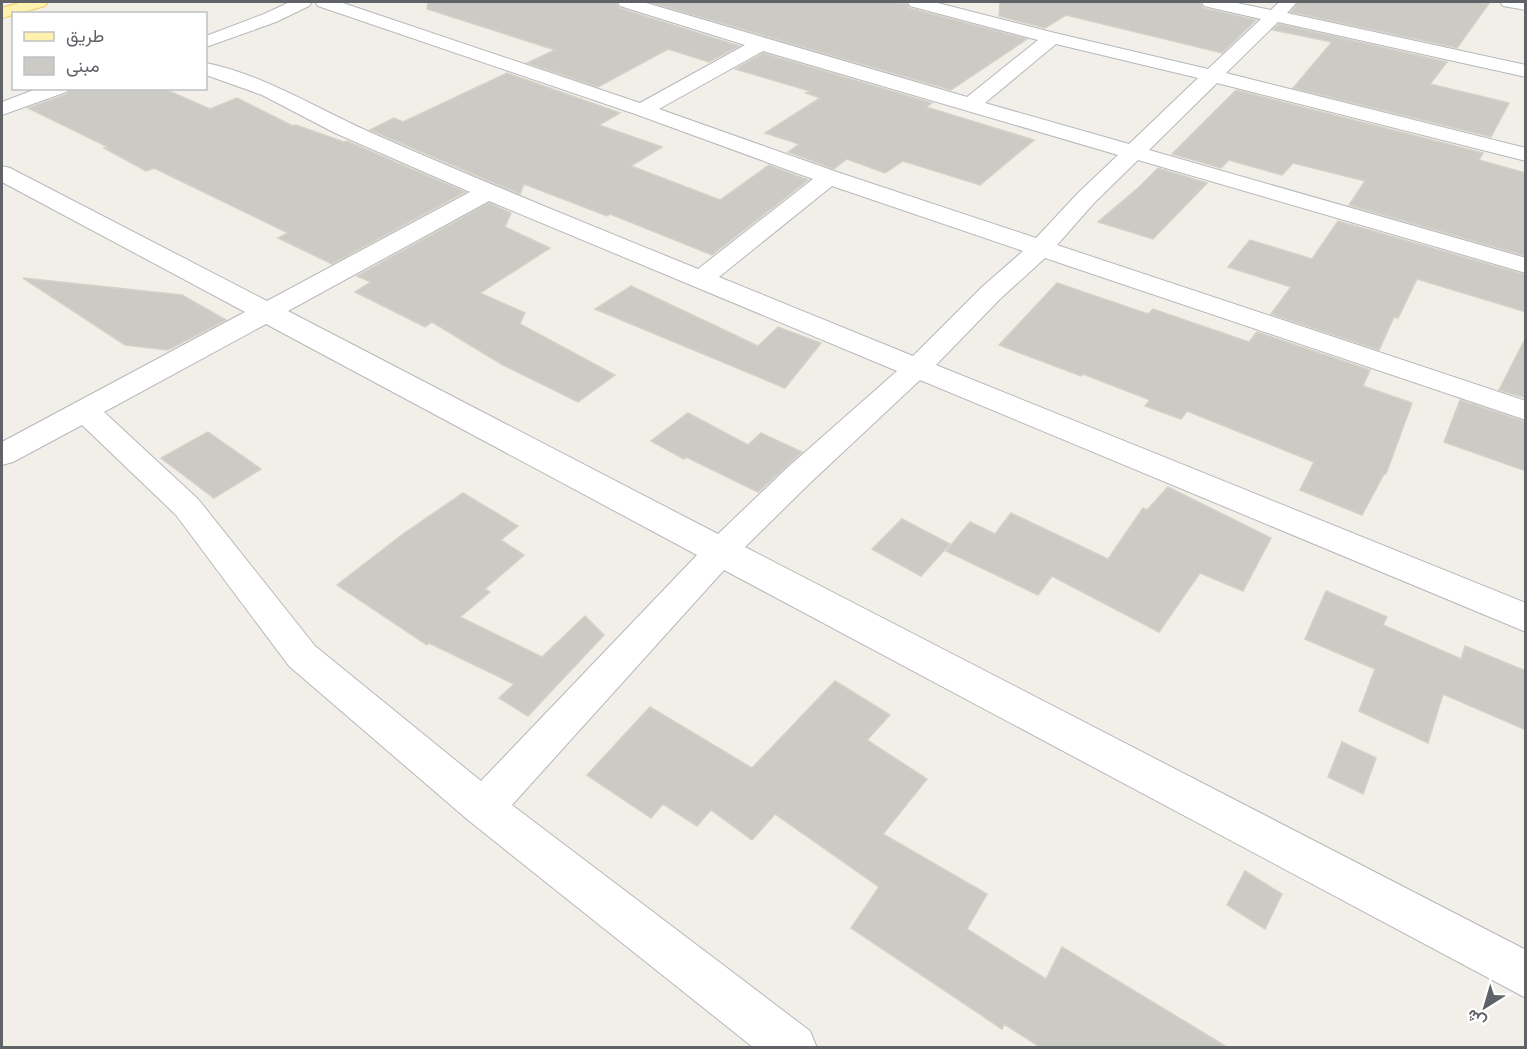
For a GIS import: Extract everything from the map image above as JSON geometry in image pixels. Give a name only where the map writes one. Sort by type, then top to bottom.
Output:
[{"type":"main road","points":[[2,14],[39,2]]},
{"type":"street","points":[[207,42],[270,18],[303,2]]},
{"type":"street","points":[[324,2],[642,110],[829,177],[1526,411]]},
{"type":"street","points":[[630,2],[761,44],[1526,266]]},
{"type":"street","points":[[916,2],[1052,38],[1526,154]]},
{"type":"street","points":[[1209,2],[1282,9],[1526,71]]},
{"type":"street","points":[[1509,2],[1526,5]]},
{"type":"street","points":[[483,807],[721,551],[798,476],[917,368],[991,293],[1042,247],[1086,198],[1282,9]]},
{"type":"street","points":[[971,104],[1052,38]]},
{"type":"street","points":[[642,110],[761,44]]},
{"type":"street","points":[[207,69],[269,91],[343,128],[488,192],[1526,618]]},
{"type":"street","points":[[2,109],[54,90]]},
{"type":"street","points":[[2,173],[1526,975]]},
{"type":"street","points":[[700,280],[829,177]]},
{"type":"street","points":[[2,455],[488,192]]},
{"type":"street","points":[[85,411],[187,507],[302,656],[483,807],[793,1047]]},
{"type":"building","points":[[428,2],[616,2],[619,8],[739,46],[709,62],[668,49],[598,87],[527,63],[555,50],[427,9]]},
{"type":"building","points":[[649,2],[897,2],[907,4],[909,8],[1027,39],[951,90]]},
{"type":"building","points":[[1000,2],[1200,2],[1203,8],[1256,20],[1222,53],[1066,15],[1045,28],[999,16]]},
{"type":"building","points":[[1299,2],[1490,2],[1457,48],[1291,12]]},
{"type":"building","points":[[1279,24],[1447,62],[1430,84],[1509,103],[1491,137],[1293,88],[1332,42],[1273,30]]},
{"type":"building","points":[[763,53],[932,103],[926,107],[1034,140],[980,185],[903,161],[885,173],[847,159],[834,169],[788,152],[799,144],[765,133],[820,98],[806,93],[810,91],[735,69]]},
{"type":"building","points":[[507,73],[620,113],[599,125],[662,147],[631,166],[720,200],[769,165],[808,180],[712,255],[610,214],[607,216],[524,184],[520,194],[370,130],[394,118],[403,122]]},
{"type":"building","points":[[70,90],[167,90],[210,109],[237,98],[293,126],[347,141],[465,192],[332,264],[278,238],[288,233],[154,168],[146,171],[104,148],[108,147],[28,108],[67,94]]},
{"type":"building","points":[[1236,90],[1483,153],[1479,160],[1526,173],[1526,256],[1349,205],[1365,181],[1293,163],[1282,175],[1229,160],[1221,168],[1172,154]]},
{"type":"building","points":[[1158,168],[1207,183],[1153,239],[1098,222],[1139,187]]},
{"type":"building","points":[[489,203],[511,213],[505,227],[550,248],[480,293],[525,313],[520,324],[615,375],[578,402],[503,365],[432,322],[425,327],[355,292],[371,282],[357,276]]},
{"type":"building","points":[[1338,221],[1526,275],[1526,312],[1417,279],[1398,318],[1394,317],[1379,350],[1271,314],[1291,287],[1228,267],[1250,240],[1312,259]]},
{"type":"building","points":[[23,278],[182,295],[226,320],[168,350],[125,345]]},
{"type":"building","points":[[1057,283],[1148,314],[1153,309],[1249,342],[1257,332],[1370,370],[1363,386],[1412,403],[1386,474],[1362,515],[1300,490],[1314,462],[1187,411],[1181,419],[1145,406],[1150,400],[999,345]]},
{"type":"building","points":[[631,286],[758,346],[778,327],[821,343],[785,388],[595,309]]},
{"type":"building","points":[[1526,337],[1526,398],[1499,390]]},
{"type":"building","points":[[1460,400],[1526,422],[1526,471],[1444,442]]},
{"type":"building","points":[[688,413],[748,445],[761,433],[802,452],[758,492],[686,457],[684,459],[651,441]]},
{"type":"building","points":[[208,432],[261,469],[214,498],[161,458]]},
{"type":"building","points":[[1168,487],[1271,538],[1243,591],[1200,573],[1159,632],[1052,576],[1038,595],[946,551],[970,522],[995,534],[1011,513],[1108,559],[1143,508],[1147,510]]},
{"type":"building","points":[[463,493],[518,526],[501,540],[524,555],[485,589],[490,592],[460,617],[542,657],[585,616],[604,635],[528,716],[499,698],[514,684],[429,643],[427,645],[337,585],[403,534]]},
{"type":"building","points":[[902,519],[950,544],[921,576],[872,549]]},
{"type":"building","points":[[1326,591],[1387,617],[1383,625],[1461,659],[1465,646],[1526,671],[1526,730],[1443,694],[1428,743],[1359,711],[1375,669],[1305,639]]},
{"type":"building","points":[[835,681],[890,715],[867,740],[927,779],[883,834],[987,894],[967,929],[1046,979],[1062,947],[1227,1047],[1040,1047],[1004,1024],[1002,1029],[851,928],[879,887],[775,814],[752,840],[711,810],[697,826],[663,804],[651,818],[587,775],[650,707],[752,768]]},
{"type":"building","points":[[1342,742],[1376,758],[1363,794],[1328,777]]},
{"type":"building","points":[[1245,871],[1282,894],[1265,929],[1227,905]]}]
